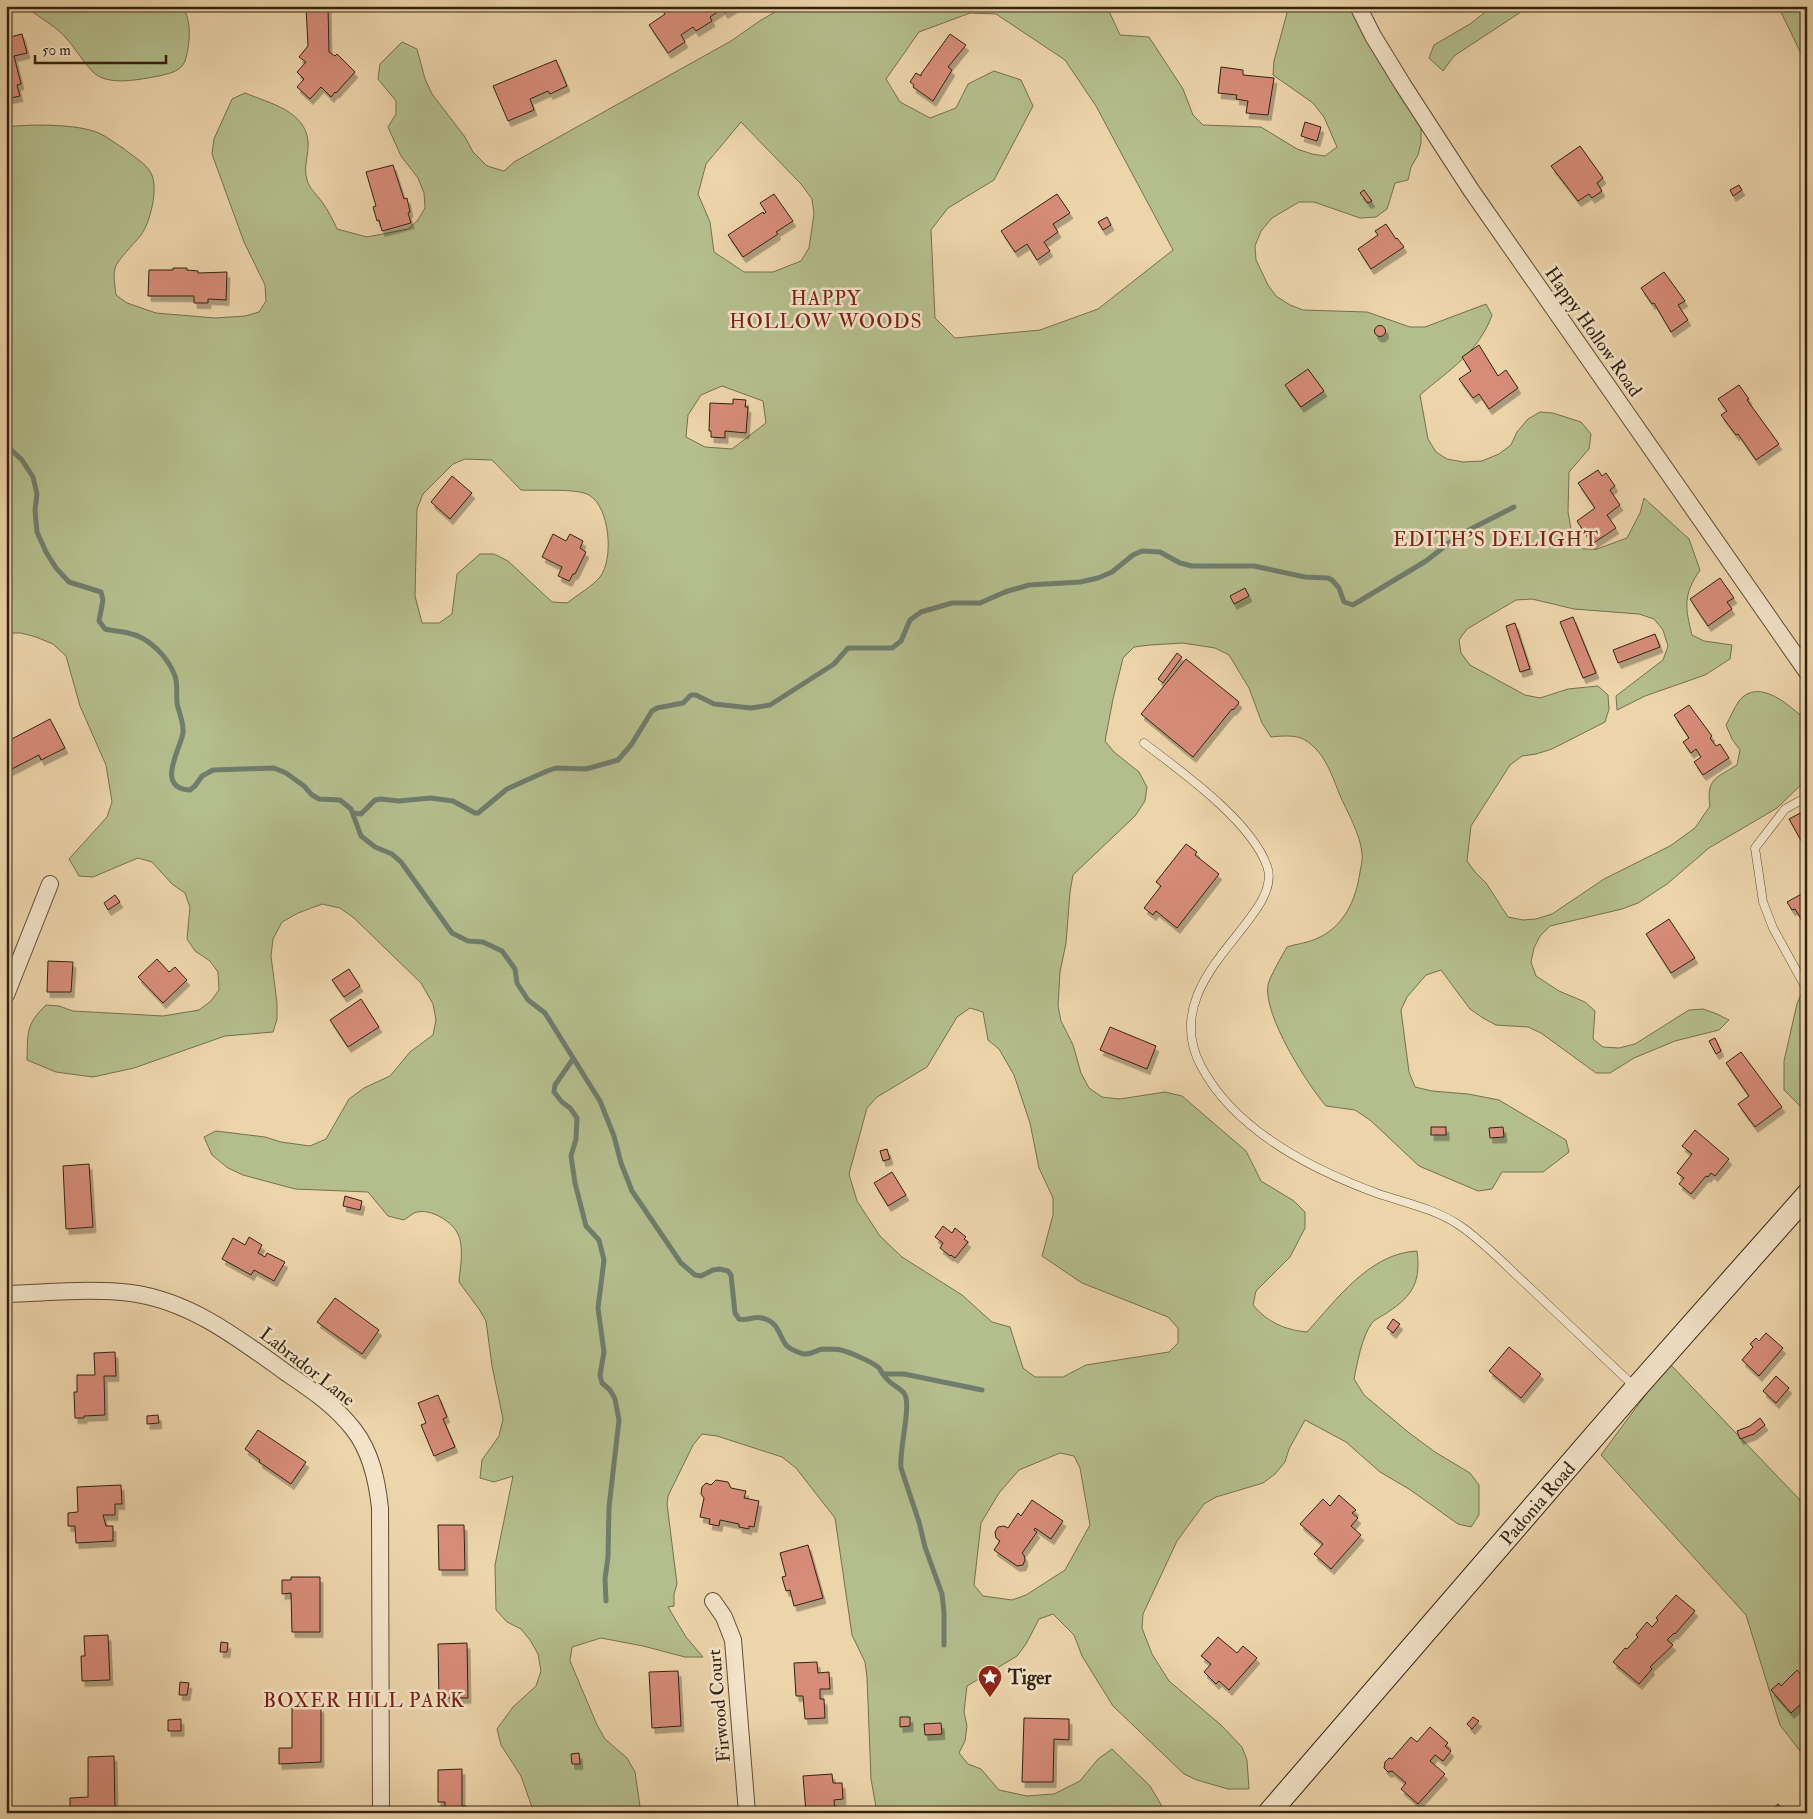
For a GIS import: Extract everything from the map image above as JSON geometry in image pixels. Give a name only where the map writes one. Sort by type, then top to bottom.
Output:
[{"type":"main road","name":"Padonia Road","points":[[1269,1813],[1636,1388],[1807,1194]]},
{"type":"street","name":"Happy Hollow Road","points":[[1358,6],[1373,36],[1403,85],[1472,190],[1807,672]]},
{"type":"street","points":[[6,995],[50,884]]},
{"type":"street","name":"Labrador Lane","points":[[6,1294],[98,1291],[132,1293],[163,1301],[190,1311],[225,1329],[333,1406],[355,1431],[368,1453],[377,1482],[380,1508],[381,1813]]},
{"type":"street","name":"Firwood Court","points":[[713,1601],[724,1617],[733,1640],[748,1813]]},
{"type":"lane","points":[[1144,743],[1192,780],[1242,826],[1252,837],[1268,867],[1269,886],[1262,900],[1207,975],[1194,1000],[1191,1020],[1192,1042],[1200,1064],[1212,1083],[1230,1106],[1254,1128],[1287,1151],[1324,1172],[1438,1214],[1457,1224],[1492,1252],[1636,1388]]},
{"type":"lane","points":[[1807,797],[1785,810],[1755,848],[1763,902],[1773,928],[1807,990]]},
{"type":"green space","points":[[21,6],[122,6],[133,10],[146,6],[182,6],[189,25],[186,58],[182,66],[176,71],[159,76],[125,81],[99,77],[86,64],[63,34],[27,8]]},
{"type":"green space","points":[[786,6],[1104,6],[1108,9],[1120,35],[1149,37],[1183,89],[1193,115],[1203,125],[1261,127],[1297,149],[1325,156],[1337,147],[1324,117],[1313,103],[1273,75],[1274,61],[1290,6],[1352,6],[1413,107],[1421,128],[1421,143],[1418,155],[1411,167],[1408,180],[1395,183],[1387,209],[1376,217],[1360,218],[1314,202],[1299,202],[1272,218],[1261,231],[1255,246],[1256,260],[1268,285],[1276,296],[1290,305],[1303,310],[1367,312],[1410,327],[1425,327],[1486,304],[1492,315],[1479,340],[1462,360],[1420,395],[1428,439],[1436,452],[1447,459],[1463,462],[1482,461],[1499,454],[1511,445],[1517,432],[1528,419],[1540,412],[1553,413],[1581,422],[1591,434],[1589,449],[1569,472],[1568,512],[1573,540],[1583,549],[1597,549],[1627,538],[1640,513],[1644,498],[1689,539],[1700,570],[1694,579],[1687,601],[1692,635],[1704,641],[1732,645],[1730,659],[1705,675],[1645,696],[1617,710],[1616,696],[1663,660],[1668,646],[1663,630],[1654,619],[1639,614],[1574,609],[1532,599],[1516,600],[1467,629],[1459,640],[1461,653],[1470,665],[1525,695],[1540,698],[1568,689],[1598,686],[1608,695],[1609,709],[1605,722],[1552,749],[1522,756],[1510,765],[1471,826],[1467,861],[1486,883],[1508,917],[1523,920],[1536,919],[1552,914],[1604,879],[1670,846],[1695,828],[1710,806],[1710,790],[1714,780],[1737,765],[1740,750],[1732,739],[1726,725],[1739,701],[1747,694],[1756,692],[1775,696],[1807,721],[1807,779],[1777,808],[1709,848],[1667,884],[1638,903],[1622,909],[1550,926],[1540,936],[1534,948],[1531,962],[1536,976],[1559,991],[1585,1002],[1595,1011],[1593,1039],[1603,1047],[1619,1048],[1635,1044],[1689,1010],[1703,1009],[1729,1020],[1719,1030],[1675,1041],[1634,1058],[1610,1073],[1596,1073],[1541,1033],[1528,1027],[1496,1025],[1483,1018],[1470,1009],[1441,970],[1426,975],[1407,997],[1401,1010],[1409,1072],[1415,1087],[1499,1100],[1566,1140],[1569,1152],[1543,1172],[1502,1172],[1492,1189],[1478,1191],[1419,1166],[1370,1120],[1355,1110],[1326,1106],[1298,1066],[1279,1031],[1272,1013],[1268,998],[1268,985],[1287,947],[1309,942],[1326,934],[1334,927],[1347,912],[1358,882],[1362,858],[1359,838],[1321,755],[1309,742],[1301,738],[1290,736],[1271,737],[1262,723],[1249,688],[1229,655],[1215,648],[1183,643],[1150,645],[1134,647],[1123,658],[1105,741],[1114,752],[1139,772],[1147,787],[1145,801],[1135,816],[1073,875],[1066,943],[1060,972],[1058,1006],[1061,1021],[1073,1045],[1081,1073],[1089,1088],[1102,1097],[1120,1099],[1165,1092],[1182,1096],[1246,1151],[1261,1181],[1294,1201],[1305,1212],[1305,1228],[1290,1257],[1256,1291],[1253,1305],[1264,1316],[1277,1324],[1307,1332],[1342,1293],[1369,1269],[1384,1260],[1400,1254],[1417,1251],[1418,1271],[1413,1287],[1404,1300],[1375,1320],[1368,1329],[1358,1358],[1354,1379],[1364,1395],[1435,1452],[1470,1473],[1479,1485],[1479,1515],[1471,1527],[1458,1524],[1409,1489],[1380,1472],[1346,1442],[1305,1420],[1289,1449],[1285,1462],[1275,1474],[1263,1483],[1216,1497],[1204,1504],[1177,1541],[1143,1614],[1142,1628],[1152,1654],[1169,1681],[1221,1725],[1242,1747],[1247,1760],[1249,1789],[1228,1789],[1184,1774],[1113,1706],[1082,1656],[1074,1635],[1053,1614],[1039,1619],[1026,1644],[1017,1656],[967,1686],[964,1712],[967,1726],[965,1741],[959,1753],[968,1764],[981,1769],[999,1790],[1027,1796],[1054,1794],[1080,1781],[1098,1759],[1112,1749],[1150,1786],[1166,1813],[877,1813],[871,1779],[865,1662],[852,1635],[835,1518],[796,1468],[782,1457],[717,1436],[702,1434],[693,1445],[668,1496],[667,1504],[677,1584],[674,1594],[674,1606],[668,1607],[686,1637],[703,1657],[685,1657],[601,1638],[572,1647],[570,1661],[597,1725],[605,1739],[627,1758],[635,1772],[641,1813],[534,1813],[521,1776],[501,1745],[497,1729],[513,1707],[536,1686],[541,1671],[538,1654],[530,1640],[521,1629],[507,1622],[496,1610],[495,1565],[513,1476],[494,1482],[480,1478],[482,1460],[499,1436],[503,1419],[492,1366],[486,1321],[459,1282],[461,1244],[457,1232],[444,1219],[432,1213],[414,1213],[404,1220],[388,1216],[368,1192],[295,1189],[243,1175],[228,1168],[212,1155],[204,1137],[216,1131],[265,1137],[281,1142],[310,1146],[326,1139],[349,1099],[364,1088],[390,1076],[410,1052],[433,1035],[436,1020],[433,1004],[421,983],[354,918],[340,908],[322,904],[298,913],[282,922],[273,939],[271,956],[277,1003],[277,1019],[273,1032],[225,1036],[134,1068],[93,1077],[56,1072],[27,1060],[28,1036],[31,1024],[46,1005],[59,1006],[73,1011],[163,1016],[199,1010],[211,1001],[219,990],[218,972],[210,961],[195,951],[187,939],[190,907],[185,893],[172,884],[152,862],[138,858],[93,877],[79,876],[69,859],[107,817],[112,802],[106,765],[80,706],[66,656],[53,644],[36,637],[21,633],[6,633],[6,127],[50,125],[74,127],[97,132],[142,162],[151,173],[154,196],[150,214],[141,235],[115,268],[116,295],[127,303],[156,313],[215,318],[245,316],[259,312],[266,301],[265,285],[244,242],[212,154],[214,139],[232,99],[245,93],[285,110],[301,123],[306,131],[308,142],[306,170],[309,186],[326,208],[337,229],[367,237],[408,229],[418,220],[425,208],[424,193],[418,178],[401,156],[388,127],[396,114],[396,101],[378,79],[380,64],[402,42],[417,49],[425,79],[432,94],[465,137],[473,152],[487,166],[504,171],[514,162],[731,41],[761,20]],"holes":[[[970,13],[996,14],[1065,60],[1096,106],[1173,250],[1098,309],[1040,330],[955,338],[935,318],[931,230],[948,208],[994,180],[1033,106],[1021,80],[994,71],[968,84],[956,108],[930,118],[900,102],[886,79],[919,32]],[[741,122],[801,184],[812,199],[814,214],[809,248],[801,261],[773,272],[744,272],[714,252],[710,222],[698,194],[706,164]],[[722,386],[763,401],[766,423],[732,449],[705,447],[686,437],[688,415],[701,395]],[[465,459],[492,460],[521,490],[575,491],[589,495],[602,510],[608,534],[607,558],[600,577],[567,603],[552,602],[508,561],[494,554],[480,554],[457,574],[452,614],[439,623],[422,623],[415,596],[417,509],[423,494],[453,464]],[[970,1008],[983,1012],[988,1040],[999,1049],[1014,1075],[1030,1123],[1039,1168],[1053,1198],[1053,1215],[1042,1256],[1082,1283],[1168,1317],[1178,1328],[1178,1343],[1169,1352],[1086,1365],[1063,1377],[1035,1377],[1023,1368],[1010,1327],[992,1322],[962,1295],[902,1257],[880,1236],[857,1201],[849,1174],[867,1108],[877,1097],[927,1067],[957,1017]],[[1060,1453],[1074,1456],[1080,1468],[1090,1525],[1065,1570],[1026,1595],[1012,1600],[983,1596],[974,1585],[981,1523],[999,1493],[1019,1470]]]},
{"type":"green space","points":[[1493,6],[1530,6],[1454,56],[1443,71],[1429,58],[1434,45],[1470,24]]},
{"type":"green space","points":[[1779,6],[1807,6],[1807,66],[1780,10]]},
{"type":"green space","points":[[1807,980],[1807,1113],[1784,1090],[1784,1061],[1797,1004]]},
{"type":"green space","points":[[1669,1363],[1799,1499],[1807,1510],[1807,1760],[1780,1725],[1746,1615],[1601,1455]]},
{"type":"building","points":[[328,6],[329,52],[335,56],[337,54],[355,72],[331,97],[321,87],[310,99],[297,87],[304,79],[297,72],[306,62],[299,57],[308,46],[306,7]]},
{"type":"building","points":[[664,6],[736,6],[725,13],[722,9],[710,17],[712,21],[696,31],[693,27],[681,35],[685,42],[668,53],[649,25],[665,14],[661,8]]},
{"type":"building","points":[[22,34],[27,53],[14,56],[21,84],[17,85],[20,96],[6,99],[6,38]]},
{"type":"building","points":[[950,34],[966,45],[948,67],[952,70],[933,101],[913,87],[914,85],[910,82],[916,73],[921,76]]},
{"type":"building","points":[[556,60],[567,86],[550,94],[548,91],[530,99],[534,110],[508,121],[493,86]]},
{"type":"building","points":[[1221,67],[1243,70],[1243,75],[1274,78],[1268,115],[1246,113],[1248,101],[1236,99],[1237,95],[1218,93]]},
{"type":"building","points":[[1305,122],[1321,127],[1317,141],[1301,136]]},
{"type":"building","points":[[1580,146],[1603,178],[1597,183],[1602,191],[1592,198],[1589,194],[1578,201],[1551,166]]},
{"type":"building","points":[[393,165],[404,199],[407,198],[411,223],[382,231],[373,207],[376,206],[366,172]]},
{"type":"building","points":[[1739,185],[1742,190],[1733,196],[1730,190]]},
{"type":"building","points":[[1364,190],[1372,201],[1368,203],[1360,193]]},
{"type":"building","points":[[774,194],[793,221],[776,232],[778,234],[743,257],[728,235],[763,212],[764,214],[766,212],[760,203]]},
{"type":"building","points":[[1057,194],[1070,213],[1053,224],[1058,232],[1044,242],[1050,251],[1037,260],[1027,244],[1015,252],[1001,231]]},
{"type":"building","points":[[1107,217],[1111,225],[1103,230],[1098,222]]},
{"type":"building","points":[[1386,224],[1404,247],[1371,269],[1358,249],[1378,235],[1375,231]]},
{"type":"building","points":[[173,268],[187,268],[187,270],[198,271],[198,273],[227,272],[226,300],[208,299],[208,303],[194,303],[194,296],[148,296],[149,270],[173,270]]},
{"type":"building","points":[[1664,272],[1685,301],[1678,305],[1688,320],[1671,332],[1654,303],[1652,304],[1641,288]]},
{"type":"building","points":[[1380,325],[1386,331],[1380,337],[1374,331]]},
{"type":"building","points":[[1479,345],[1498,376],[1506,370],[1518,388],[1489,409],[1479,394],[1473,398],[1459,379],[1471,371],[1462,357]]},
{"type":"building","points":[[1308,369],[1324,391],[1301,407],[1285,385]]},
{"type":"building","points":[[1739,385],[1749,399],[1747,400],[1779,444],[1756,460],[1738,434],[1736,435],[1721,415],[1727,411],[1718,399]]},
{"type":"building","points":[[733,399],[746,400],[745,407],[748,407],[746,433],[725,431],[725,438],[711,437],[711,431],[709,431],[710,403],[733,404]]},
{"type":"building","points":[[1598,470],[1602,476],[1606,473],[1615,486],[1610,490],[1620,505],[1607,515],[1616,528],[1592,544],[1577,521],[1595,508],[1578,483]]},
{"type":"building","points":[[452,476],[472,493],[450,519],[431,502]]},
{"type":"building","points":[[553,534],[566,541],[570,534],[583,541],[580,548],[586,552],[575,574],[573,574],[569,581],[558,576],[562,567],[542,557]]},
{"type":"building","points":[[1720,578],[1734,598],[1727,602],[1732,609],[1708,626],[1690,599]]},
{"type":"building","points":[[1245,588],[1249,596],[1234,604],[1230,596]]},
{"type":"building","points":[[1573,617],[1596,673],[1583,678],[1560,622]]},
{"type":"building","points":[[1515,623],[1530,669],[1520,672],[1506,626]]},
{"type":"building","points":[[1655,634],[1660,647],[1618,663],[1613,650]]},
{"type":"building","points":[[1177,653],[1182,657],[1163,683],[1158,679]]},
{"type":"building","points":[[1186,659],[1239,703],[1193,757],[1141,714]]},
{"type":"building","points":[[1689,705],[1712,736],[1710,738],[1716,746],[1720,744],[1729,758],[1703,775],[1694,762],[1701,757],[1696,749],[1691,753],[1683,742],[1689,738],[1674,715]]},
{"type":"building","points":[[50,719],[65,748],[41,760],[39,755],[6,772],[6,742]]},
{"type":"building","points":[[1806,810],[1807,842],[1803,844],[1789,819]]},
{"type":"building","points":[[1186,844],[1197,852],[1195,855],[1219,874],[1177,928],[1156,911],[1153,915],[1144,908],[1161,886],[1156,882]]},
{"type":"building","points":[[1807,891],[1807,929],[1795,909],[1792,910],[1787,902]]},
{"type":"building","points":[[115,895],[120,902],[108,910],[104,903]]},
{"type":"building","points":[[1669,919],[1695,958],[1671,973],[1646,934]]},
{"type":"building","points":[[157,959],[169,972],[175,967],[187,980],[163,1003],[138,977]]},
{"type":"building","points":[[48,961],[73,962],[71,992],[47,992]]},
{"type":"building","points":[[349,969],[360,986],[344,997],[332,980]]},
{"type":"building","points":[[361,999],[379,1027],[348,1047],[330,1020]]},
{"type":"building","points":[[1110,1027],[1156,1046],[1147,1069],[1100,1050]]},
{"type":"building","points":[[1715,1038],[1721,1051],[1716,1054],[1709,1041]]},
{"type":"building","points":[[1741,1052],[1782,1107],[1755,1127],[1738,1104],[1749,1096],[1726,1063]]},
{"type":"building","points":[[1431,1127],[1446,1127],[1446,1135],[1431,1135]]},
{"type":"building","points":[[1503,1127],[1504,1137],[1490,1138],[1489,1128]]},
{"type":"building","points":[[1695,1130],[1729,1159],[1715,1176],[1711,1173],[1708,1177],[1706,1176],[1691,1194],[1679,1184],[1684,1178],[1677,1173],[1692,1154],[1682,1146]]},
{"type":"building","points":[[887,1149],[890,1159],[883,1161],[880,1151]]},
{"type":"building","points":[[89,1164],[93,1227],[66,1229],[63,1166]]},
{"type":"building","points":[[892,1172],[906,1195],[888,1206],[874,1183]]},
{"type":"building","points":[[345,1196],[362,1201],[360,1210],[343,1206]]},
{"type":"building","points":[[943,1226],[952,1233],[955,1228],[966,1237],[964,1239],[968,1242],[955,1258],[940,1248],[943,1243],[935,1237]]},
{"type":"building","points":[[249,1237],[262,1245],[258,1253],[265,1257],[267,1253],[285,1262],[274,1281],[254,1270],[251,1275],[222,1259],[233,1238],[245,1245]]},
{"type":"building","points":[[335,1298],[379,1330],[362,1354],[317,1322]]},
{"type":"building","points":[[1393,1319],[1400,1324],[1393,1333],[1387,1328]]},
{"type":"building","points":[[1766,1333],[1783,1348],[1759,1376],[1742,1360],[1753,1347],[1750,1344],[1756,1338],[1759,1341]]},
{"type":"building","points":[[1509,1347],[1541,1374],[1521,1398],[1489,1371]]},
{"type":"building","points":[[115,1352],[116,1376],[104,1376],[105,1415],[75,1418],[74,1392],[77,1392],[77,1375],[95,1375],[94,1353]]},
{"type":"building","points":[[1776,1376],[1789,1388],[1776,1403],[1763,1391]]},
{"type":"building","points":[[438,1395],[447,1417],[443,1419],[455,1447],[434,1456],[421,1425],[426,1423],[418,1403]]},
{"type":"building","points":[[158,1415],[159,1423],[147,1424],[147,1416]]},
{"type":"building","points":[[1760,1418],[1765,1425],[1754,1434],[1740,1439],[1737,1431],[1750,1426]]},
{"type":"building","points":[[258,1430],[306,1462],[291,1484],[259,1462],[260,1460],[245,1449]]},
{"type":"building","points":[[716,1480],[728,1482],[731,1488],[746,1491],[744,1498],[759,1501],[754,1527],[749,1526],[749,1529],[739,1527],[739,1524],[720,1520],[719,1526],[709,1524],[710,1519],[700,1517],[704,1498],[701,1494],[702,1487],[706,1483],[711,1485]]},
{"type":"building","points":[[121,1485],[122,1504],[115,1504],[115,1515],[103,1515],[106,1526],[113,1526],[113,1541],[76,1543],[75,1526],[68,1526],[68,1513],[78,1512],[77,1487]]},
{"type":"building","points":[[1339,1495],[1356,1510],[1352,1513],[1358,1518],[1351,1526],[1361,1535],[1331,1569],[1314,1554],[1323,1544],[1300,1524],[1323,1499],[1330,1506]]},
{"type":"building","points":[[1032,1500],[1063,1521],[1051,1539],[1035,1528],[1034,1530],[1037,1532],[1022,1553],[1025,1560],[1023,1565],[1017,1566],[994,1550],[1000,1541],[996,1538],[995,1532],[998,1527],[1004,1526],[1008,1528],[1018,1513],[1021,1516]]},
{"type":"building","points":[[438,1525],[464,1525],[465,1570],[439,1570]]},
{"type":"building","points":[[808,1545],[823,1598],[794,1606],[790,1590],[786,1591],[782,1577],[786,1576],[780,1553]]},
{"type":"building","points":[[291,1577],[320,1577],[320,1632],[292,1632],[291,1593],[282,1594],[282,1580],[291,1580]]},
{"type":"building","points":[[1676,1595],[1695,1611],[1675,1634],[1667,1640],[1673,1645],[1650,1667],[1652,1669],[1639,1684],[1613,1662],[1638,1637],[1636,1635],[1647,1622],[1652,1627],[1658,1620],[1656,1618]]},
{"type":"building","points":[[108,1635],[110,1680],[82,1681],[81,1656],[85,1656],[84,1636]]},
{"type":"building","points":[[1218,1637],[1237,1653],[1243,1646],[1257,1658],[1229,1690],[1219,1681],[1216,1684],[1204,1672],[1211,1664],[1201,1656]]},
{"type":"building","points":[[221,1642],[228,1643],[227,1652],[220,1652]]},
{"type":"building","points":[[467,1643],[468,1698],[439,1698],[438,1644]]},
{"type":"building","points":[[817,1662],[818,1673],[829,1672],[830,1689],[820,1689],[820,1699],[824,1699],[825,1718],[805,1719],[803,1696],[796,1696],[794,1663]]},
{"type":"building","points":[[1797,1670],[1807,1681],[1807,1693],[1802,1697],[1805,1700],[1791,1713],[1771,1690],[1779,1683],[1781,1686]]},
{"type":"building","points":[[678,1671],[681,1726],[652,1728],[649,1672]]},
{"type":"building","points":[[180,1682],[189,1683],[187,1695],[179,1695]]},
{"type":"building","points":[[321,1707],[321,1762],[279,1764],[279,1748],[292,1748],[292,1708]]},
{"type":"building","points":[[900,1717],[910,1717],[910,1726],[900,1727]]},
{"type":"building","points":[[1473,1717],[1479,1721],[1472,1729],[1467,1724]]},
{"type":"building","points":[[1024,1718],[1069,1719],[1069,1740],[1054,1739],[1053,1782],[1022,1782]]},
{"type":"building","points":[[181,1719],[181,1731],[168,1731],[168,1720]]},
{"type":"building","points":[[941,1723],[942,1734],[925,1735],[924,1724]]},
{"type":"building","points":[[1430,1727],[1448,1743],[1445,1746],[1451,1751],[1443,1761],[1435,1755],[1430,1761],[1445,1774],[1418,1804],[1401,1789],[1406,1783],[1392,1771],[1388,1772],[1384,1768],[1385,1762],[1389,1758],[1392,1759],[1411,1737],[1417,1742]]},
{"type":"building","points":[[579,1753],[580,1764],[572,1764],[571,1754]]},
{"type":"building","points":[[114,1756],[115,1813],[70,1813],[70,1798],[88,1797],[88,1757]]},
{"type":"building","points":[[462,1769],[462,1806],[466,1806],[466,1813],[445,1813],[445,1802],[438,1802],[438,1770]]},
{"type":"building","points":[[832,1774],[833,1783],[842,1783],[843,1799],[834,1800],[835,1813],[806,1813],[803,1776]]},
{"type":"building","points":[[1778,1804],[1786,1813],[1768,1813]]},
{"type":"waterway","points":[[6,445],[22,460],[33,477],[37,494],[35,510],[37,532],[56,568],[69,582],[101,592],[103,600],[99,621],[105,629],[136,635],[150,643],[163,655],[172,669],[176,679],[177,703],[183,729],[172,767],[174,783],[180,788],[190,790],[202,776],[213,770],[274,768],[286,773],[319,799],[340,800],[351,809],[361,836],[375,847],[392,854],[401,862],[452,933],[468,941],[483,942],[502,951],[515,969],[517,983],[528,1000],[545,1013],[600,1101],[632,1191],[681,1263],[695,1275],[701,1276],[720,1269],[728,1271],[731,1275],[735,1313],[739,1319],[759,1318],[772,1322],[787,1346],[803,1354],[822,1349],[834,1349],[861,1357],[879,1368],[887,1379],[904,1393],[907,1409],[901,1468],[919,1522],[925,1547],[942,1594],[944,1645]]},
{"type":"waterway","points":[[353,813],[361,814],[375,800],[399,801],[431,798],[453,801],[478,813],[507,789],[547,771],[556,768],[586,769],[618,760],[631,745],[652,711],[657,708],[683,703],[691,695],[696,695],[714,704],[751,708],[770,705],[834,664],[848,648],[892,648],[901,641],[910,620],[921,612],[952,603],[980,603],[1005,592],[1029,585],[1080,582],[1098,578],[1112,572],[1133,555],[1142,551],[1160,552],[1180,563],[1192,566],[1254,566],[1305,577],[1328,578],[1339,588],[1344,602],[1353,605],[1426,561],[1459,535],[1514,507]]},
{"type":"waterway","points":[[573,1059],[555,1085],[554,1092],[577,1118],[576,1139],[571,1156],[575,1183],[586,1226],[599,1240],[604,1260],[598,1308],[604,1352],[600,1375],[602,1383],[610,1390],[615,1399],[619,1420],[609,1507],[608,1557],[605,1579],[606,1601]]},
{"type":"waterway","points":[[883,1374],[904,1374],[982,1390]]},
{"type":"place","name":"Tiger","points":[[990,1698]]},
{"type":"district","name":"HAPPY HOLLOW WOODS","points":[[826,310]]},
{"type":"district","name":"EDITH'S DELIGHT","points":[[1496,539]]},
{"type":"district","name":"BOXER HILL PARK","points":[[364,1700]]}]
